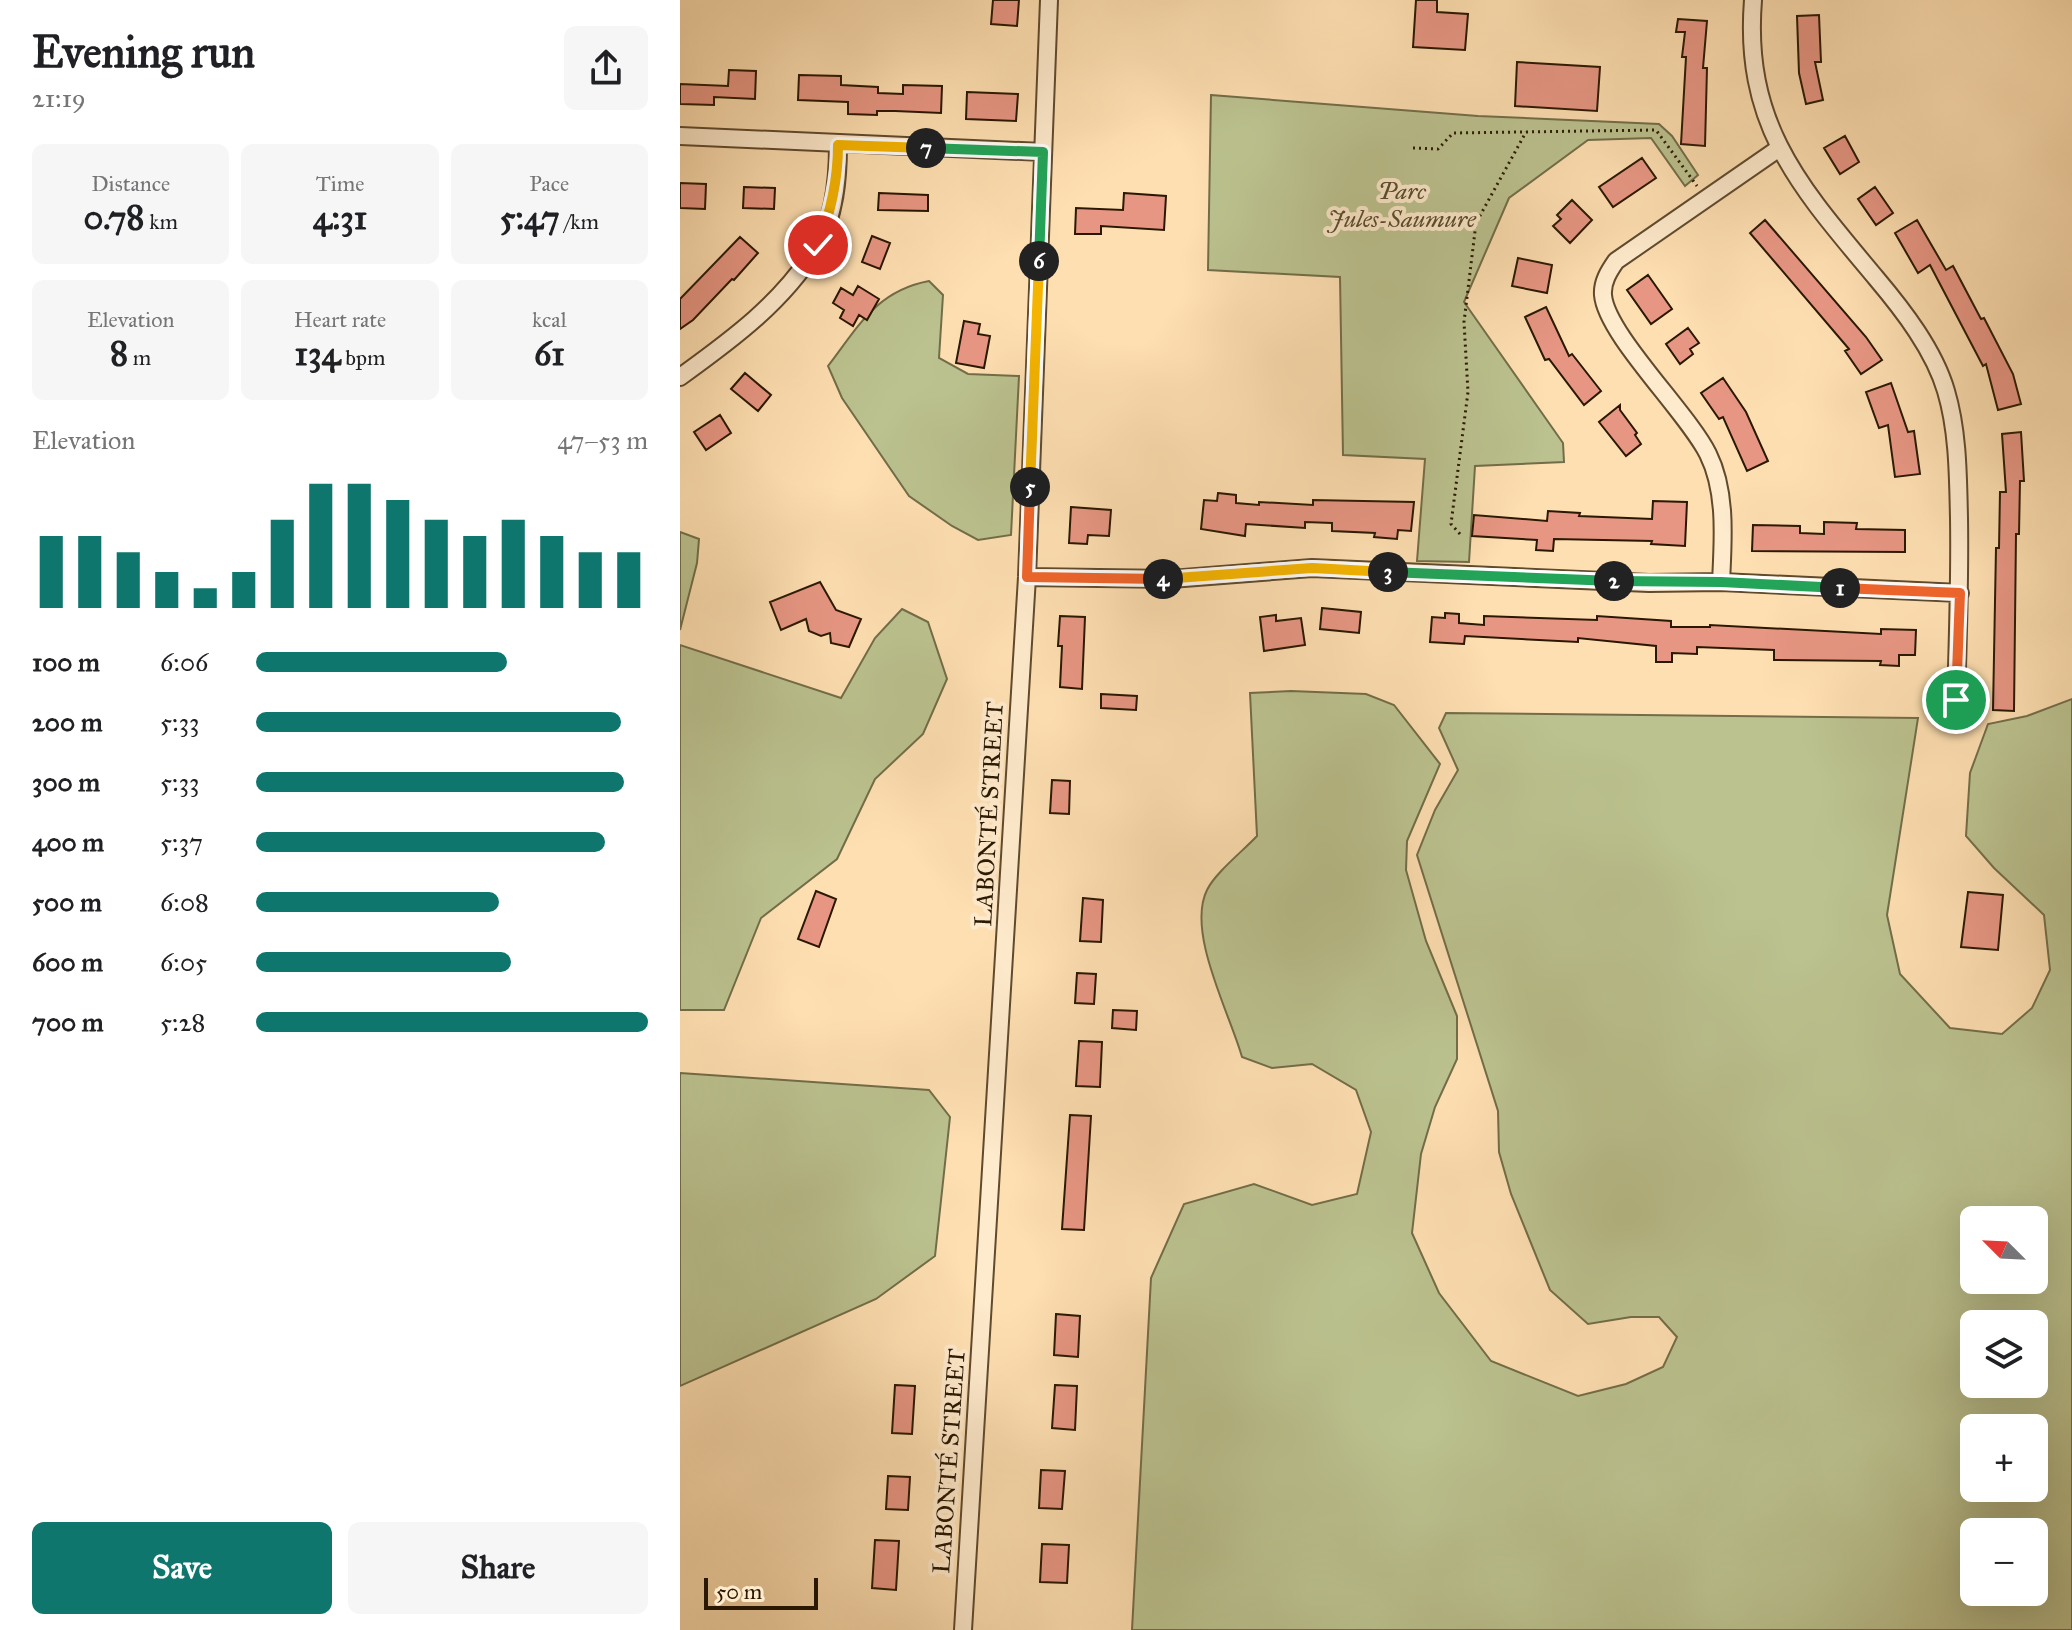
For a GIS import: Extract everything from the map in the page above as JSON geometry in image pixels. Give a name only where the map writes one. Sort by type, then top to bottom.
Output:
[{"type":"street","name":"LABONTÉ STREET","points":[[963,1630],[1027,577],[1049,0]]},
{"type":"street","points":[[1753,0],[1751,25],[1762,109],[1778,149],[1804,192],[1909,317],[1946,390],[1958,462],[1960,593],[1956,700]]},
{"type":"street","points":[[680,136],[1043,152]]},
{"type":"street","points":[[680,377],[740,334],[795,277],[818,245],[831,211],[838,172],[838,145]]},
{"type":"street","points":[[1721,582],[1723,527],[1719,486],[1708,455],[1632,349],[1606,308],[1602,291],[1606,276],[1616,261],[1778,149]]},
{"type":"street","points":[[1027,577],[1171,579],[1312,568],[1960,593]]},
{"type":"path","points":[[1413,148],[1438,149],[1453,133],[1656,130],[1707,199]]},
{"type":"path","points":[[1460,534],[1451,524],[1468,392],[1464,322],[1476,223],[1526,132]]},
{"type":"green space","name":"Parc Jules-Saumure","points":[[1211,95],[1478,116],[1659,124],[1672,136],[1698,175],[1685,186],[1651,138],[1588,140],[1509,198],[1464,302],[1563,443],[1564,462],[1475,466],[1469,562],[1417,561],[1425,459],[1343,455],[1340,277],[1208,270]]},
{"type":"green space","points":[[929,281],[943,295],[939,358],[968,374],[1019,376],[1011,535],[978,540],[909,496],[842,398],[828,366],[859,325],[882,302],[895,293]]},
{"type":"green space","points":[[680,532],[699,539],[697,563],[680,630]]},
{"type":"green space","points":[[902,609],[928,622],[947,679],[923,734],[875,779],[837,859],[761,918],[724,1010],[680,1010],[680,645],[841,698],[875,638]]},
{"type":"green space","points":[[1250,693],[1366,694],[1394,705],[1440,764],[1407,841],[1406,870],[1426,941],[1457,1016],[1457,1059],[1435,1107],[1421,1154],[1412,1233],[1439,1293],[1491,1361],[1578,1396],[1626,1384],[1663,1367],[1677,1337],[1659,1317],[1631,1317],[1588,1324],[1550,1290],[1511,1194],[1499,1152],[1498,1111],[1417,855],[1435,810],[1458,770],[1439,728],[1446,713],[1918,718],[1887,915],[1900,974],[1950,1028],[2002,1034],[2032,1008],[2050,970],[2044,915],[1994,868],[1966,836],[1970,773],[1988,724],[2027,716],[2072,699],[2072,1630],[1132,1630],[1151,1278],[1184,1204],[1254,1184],[1312,1205],[1357,1194],[1371,1132],[1356,1090],[1312,1064],[1272,1068],[1242,1057],[1212,973],[1202,928],[1202,907],[1211,883],[1257,836]]},
{"type":"green space","points":[[680,1073],[929,1090],[950,1117],[935,1256],[876,1299],[680,1386]]},
{"type":"building","points":[[993,0],[1019,0],[1017,26],[991,24]]},
{"type":"building","points":[[1416,0],[1437,0],[1437,12],[1468,14],[1465,50],[1413,47]]},
{"type":"building","points":[[1819,15],[1821,62],[1815,62],[1823,100],[1806,104],[1799,73],[1797,16]]},
{"type":"building","points":[[1678,19],[1707,21],[1703,68],[1707,68],[1705,146],[1681,144],[1686,57],[1682,57],[1685,32],[1676,32]]},
{"type":"building","points":[[1517,62],[1600,67],[1597,111],[1515,106]]},
{"type":"building","points":[[729,70],[756,71],[755,99],[714,97],[714,105],[680,104],[680,84],[728,86]]},
{"type":"building","points":[[799,75],[841,76],[841,85],[878,87],[878,93],[903,94],[903,85],[942,86],[941,113],[877,111],[877,115],[848,114],[848,102],[798,100]]},
{"type":"building","points":[[967,92],[1018,94],[1016,121],[966,119]]},
{"type":"building","points":[[1845,136],[1859,162],[1840,174],[1824,148]]},
{"type":"building","points":[[1642,158],[1656,178],[1613,207],[1599,187]]},
{"type":"building","points":[[680,183],[706,184],[705,209],[680,208]]},
{"type":"building","points":[[744,187],[775,188],[774,209],[743,208]]},
{"type":"building","points":[[1875,187],[1893,213],[1876,225],[1858,199]]},
{"type":"building","points":[[879,193],[928,195],[928,211],[878,210]]},
{"type":"building","points":[[1124,193],[1166,196],[1164,230],[1101,226],[1101,234],[1075,234],[1076,208],[1123,210]]},
{"type":"building","points":[[1572,200],[1592,220],[1570,243],[1553,226],[1561,219],[1557,215]]},
{"type":"building","points":[[1765,220],[1866,337],[1882,360],[1861,374],[1845,351],[1849,349],[1750,233]]},
{"type":"building","points":[[1917,220],[1946,270],[1953,266],[1981,319],[1984,318],[2013,374],[2021,404],[1998,410],[1986,364],[1983,366],[1930,265],[1918,273],[1895,233]]},
{"type":"building","points":[[872,236],[890,243],[880,269],[862,262]]},
{"type":"building","points":[[740,237],[758,253],[693,320],[680,329],[680,299]]},
{"type":"building","points":[[1518,258],[1552,265],[1547,293],[1512,286]]},
{"type":"building","points":[[1648,275],[1672,309],[1651,324],[1627,290]]},
{"type":"building","points":[[858,286],[879,299],[867,320],[859,315],[853,326],[840,318],[844,310],[833,303],[841,288],[853,295]]},
{"type":"building","points":[[1546,307],[1569,356],[1572,354],[1601,391],[1584,405],[1549,359],[1545,360],[1525,317]]},
{"type":"building","points":[[964,321],[980,324],[978,334],[990,336],[984,368],[956,363]]},
{"type":"building","points":[[1688,328],[1699,343],[1690,349],[1693,354],[1680,364],[1666,344]]},
{"type":"building","points":[[745,373],[771,395],[758,411],[731,389]]},
{"type":"building","points":[[1723,378],[1746,412],[1768,461],[1747,471],[1723,417],[1719,419],[1701,393]]},
{"type":"building","points":[[1891,383],[1908,432],[1914,431],[1920,474],[1895,477],[1888,425],[1879,428],[1866,392]]},
{"type":"building","points":[[1620,405],[1641,444],[1626,456],[1599,422]]},
{"type":"building","points":[[720,415],[731,433],[706,450],[694,432]]},
{"type":"building","points":[[2021,432],[2024,481],[2020,481],[2019,534],[2016,534],[2014,711],[1993,710],[1996,548],[1999,548],[2000,492],[2006,492],[2002,434]]},
{"type":"building","points":[[1218,493],[1236,495],[1236,503],[1259,505],[1259,502],[1313,505],[1313,500],[1414,502],[1411,531],[1398,530],[1397,539],[1374,537],[1375,533],[1332,531],[1332,523],[1305,522],[1305,528],[1246,524],[1245,536],[1201,529],[1204,500],[1217,501]]},
{"type":"building","points":[[1653,501],[1687,502],[1685,546],[1651,544],[1652,541],[1554,539],[1553,551],[1536,550],[1537,540],[1472,536],[1474,515],[1547,521],[1548,511],[1580,513],[1579,516],[1652,519]]},
{"type":"building","points":[[1071,507],[1111,510],[1109,536],[1088,535],[1087,544],[1069,543]]},
{"type":"building","points":[[1824,522],[1857,523],[1856,529],[1905,530],[1905,552],[1752,551],[1753,525],[1800,526],[1800,533],[1824,534]]},
{"type":"building","points":[[820,582],[836,610],[861,619],[849,647],[831,643],[830,633],[821,636],[809,631],[806,619],[781,630],[770,602]]},
{"type":"building","points":[[1322,608],[1361,612],[1359,633],[1320,629]]},
{"type":"building","points":[[1445,613],[1459,614],[1459,623],[1484,625],[1484,616],[1597,620],[1597,616],[1671,621],[1671,627],[1710,625],[1881,634],[1881,629],[1916,630],[1915,655],[1899,655],[1899,666],[1880,665],[1881,661],[1774,660],[1774,650],[1697,647],[1697,654],[1672,653],[1672,662],[1656,662],[1656,646],[1578,638],[1578,642],[1465,636],[1464,644],[1430,642],[1432,617],[1445,618]]},
{"type":"building","points":[[1276,615],[1276,621],[1301,618],[1305,645],[1264,651],[1260,617]]},
{"type":"building","points":[[1060,616],[1085,617],[1082,689],[1060,687]]},
{"type":"building","points":[[1101,694],[1137,696],[1136,710],[1101,708]]},
{"type":"building","points":[[1052,780],[1070,781],[1069,814],[1050,813]]},
{"type":"building","points":[[816,891],[836,899],[819,947],[798,939]]},
{"type":"building","points":[[1968,892],[2003,895],[1998,950],[1961,947]]},
{"type":"building","points":[[1083,898],[1103,900],[1101,942],[1080,941]]},
{"type":"building","points":[[1077,973],[1096,974],[1094,1004],[1075,1003]]},
{"type":"building","points":[[1113,1010],[1137,1011],[1136,1030],[1112,1028]]},
{"type":"building","points":[[1079,1041],[1102,1042],[1100,1087],[1076,1086]]},
{"type":"building","points":[[1070,1115],[1091,1116],[1084,1230],[1062,1229]]},
{"type":"building","points":[[1056,1314],[1080,1316],[1078,1357],[1054,1355]]},
{"type":"building","points":[[895,1385],[915,1386],[912,1434],[892,1433]]},
{"type":"building","points":[[1055,1385],[1077,1386],[1075,1430],[1052,1428]]},
{"type":"building","points":[[1041,1470],[1065,1471],[1062,1509],[1039,1508]]},
{"type":"building","points":[[888,1476],[910,1477],[908,1510],[886,1509]]},
{"type":"building","points":[[875,1540],[899,1541],[896,1590],[872,1588]]},
{"type":"building","points":[[1042,1544],[1069,1545],[1067,1583],[1040,1582]]},
{"type":"route","points":[[818,245],[831,211],[838,172],[838,145],[1043,152],[1027,577],[1171,579],[1312,568],[1960,593],[1956,700]]}]
